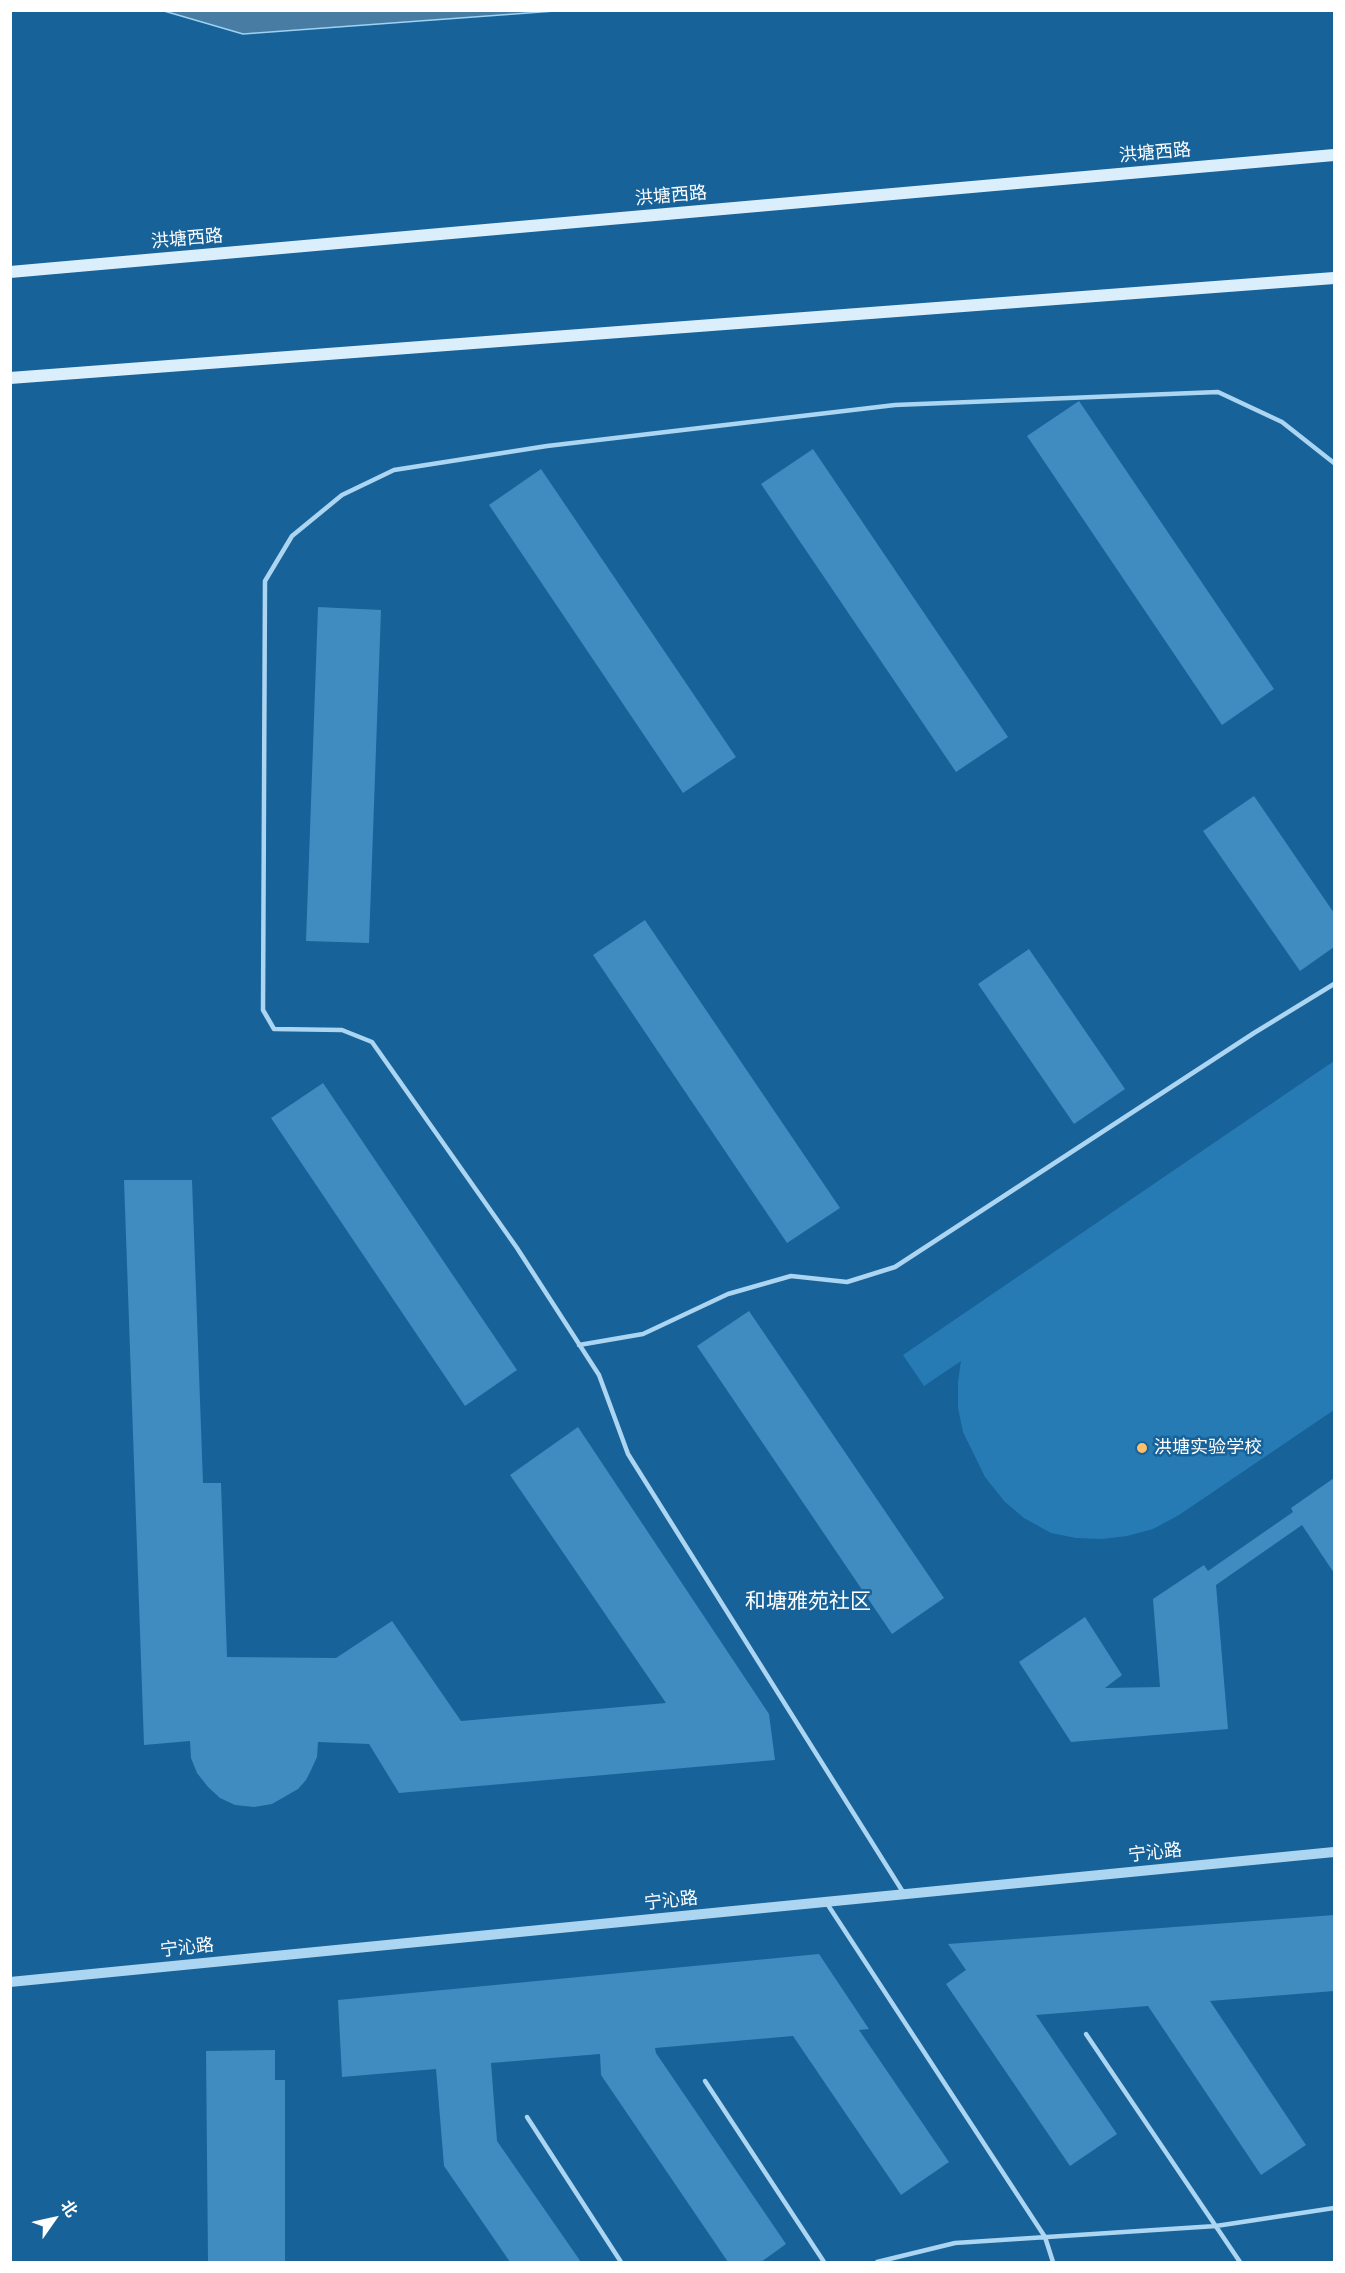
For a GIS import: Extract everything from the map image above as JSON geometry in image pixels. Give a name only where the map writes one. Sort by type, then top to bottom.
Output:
[{"type":"main road","name":"洪塘西路","points":[[10,272],[1335,155]]},
{"type":"main road","points":[[10,378],[1335,278]]},
{"type":"street","name":"宁沁路","points":[[10,1982],[1335,1852]]},
{"type":"lane","points":[[904,1894],[628,1454],[598,1375],[517,1248],[372,1042],[342,1030],[274,1029],[263,1010],[265,581],[292,536],[342,495],[394,470],[547,446],[895,405],[1218,392],[1282,422],[1335,464]]},
{"type":"lane","points":[[579,1345],[643,1334],[728,1294],[791,1276],[847,1282],[895,1267],[1254,1033],[1335,984]]},
{"type":"lane","points":[[826,1902],[1045,2237],[1053,2262]]},
{"type":"lane","points":[[1086,2034],[1240,2262]]},
{"type":"lane","points":[[705,2080],[824,2262]]},
{"type":"lane","points":[[527,2117],[621,2262]]},
{"type":"lane","points":[[876,2262],[956,2243],[1216,2226],[1335,2208]]},
{"type":"shaded area","points":[[164,11],[555,11],[243,34]]},
{"type":"shaded area","points":[[1334,1061],[1334,1410],[1179,1515],[1153,1529],[1127,1536],[1102,1539],[1076,1538],[1051,1533],[1024,1518],[1005,1502],[985,1477],[963,1432],[958,1408],[961,1361],[924,1386],[903,1355]]},
{"type":"building","points":[[1079,401],[1274,689],[1222,725],[1027,436]]},
{"type":"building","points":[[813,449],[1008,737],[956,772],[761,484]]},
{"type":"building","points":[[541,469],[736,757],[683,793],[489,505]]},
{"type":"building","points":[[318,607],[381,610],[369,943],[306,941]]},
{"type":"building","points":[[1254,796],[1334,913],[1334,947],[1300,971],[1203,831]]},
{"type":"building","points":[[645,920],[840,1208],[787,1243],[593,955]]},
{"type":"building","points":[[1029,949],[1125,1089],[1074,1124],[978,984]]},
{"type":"building","points":[[323,1083],[517,1370],[465,1406],[271,1118]]},
{"type":"building","points":[[124,1180],[192,1180],[203,1483],[221,1483],[227,1657],[336,1658],[392,1621],[461,1721],[666,1703],[510,1475],[578,1427],[769,1714],[775,1760],[399,1793],[369,1744],[318,1742],[317,1757],[306,1780],[298,1789],[272,1804],[254,1807],[235,1805],[220,1798],[208,1787],[197,1773],[191,1758],[190,1741],[144,1745]]},
{"type":"building","points":[[749,1311],[944,1598],[892,1634],[697,1346]]},
{"type":"building","points":[[1334,1478],[1334,1573],[1302,1525],[1216,1585],[1228,1729],[1071,1742],[1019,1662],[1085,1617],[1122,1675],[1105,1688],[1160,1687],[1153,1599],[1204,1565],[1208,1571],[1293,1512],[1291,1508]]},
{"type":"building","points":[[1334,1915],[1334,1991],[1210,2001],[1306,2145],[1261,2175],[1148,2006],[1036,2015],[1117,2134],[1070,2166],[946,1984],[966,1970],[948,1944]]},
{"type":"building","points":[[819,1954],[869,2029],[859,2030],[949,2162],[901,2195],[793,2036],[655,2048],[656,2053],[786,2244],[761,2262],[728,2262],[601,2075],[600,2054],[491,2063],[497,2141],[581,2262],[510,2262],[444,2166],[436,2069],[342,2077],[338,2000]]},
{"type":"building","points":[[275,2050],[275,2080],[285,2080],[285,2262],[208,2262],[206,2051]]},
{"type":"place","name":"洪塘实验学校","points":[[1142,1448]]},
{"type":"district","name":"和塘雅苑社区","points":[[808,1602]]}]
